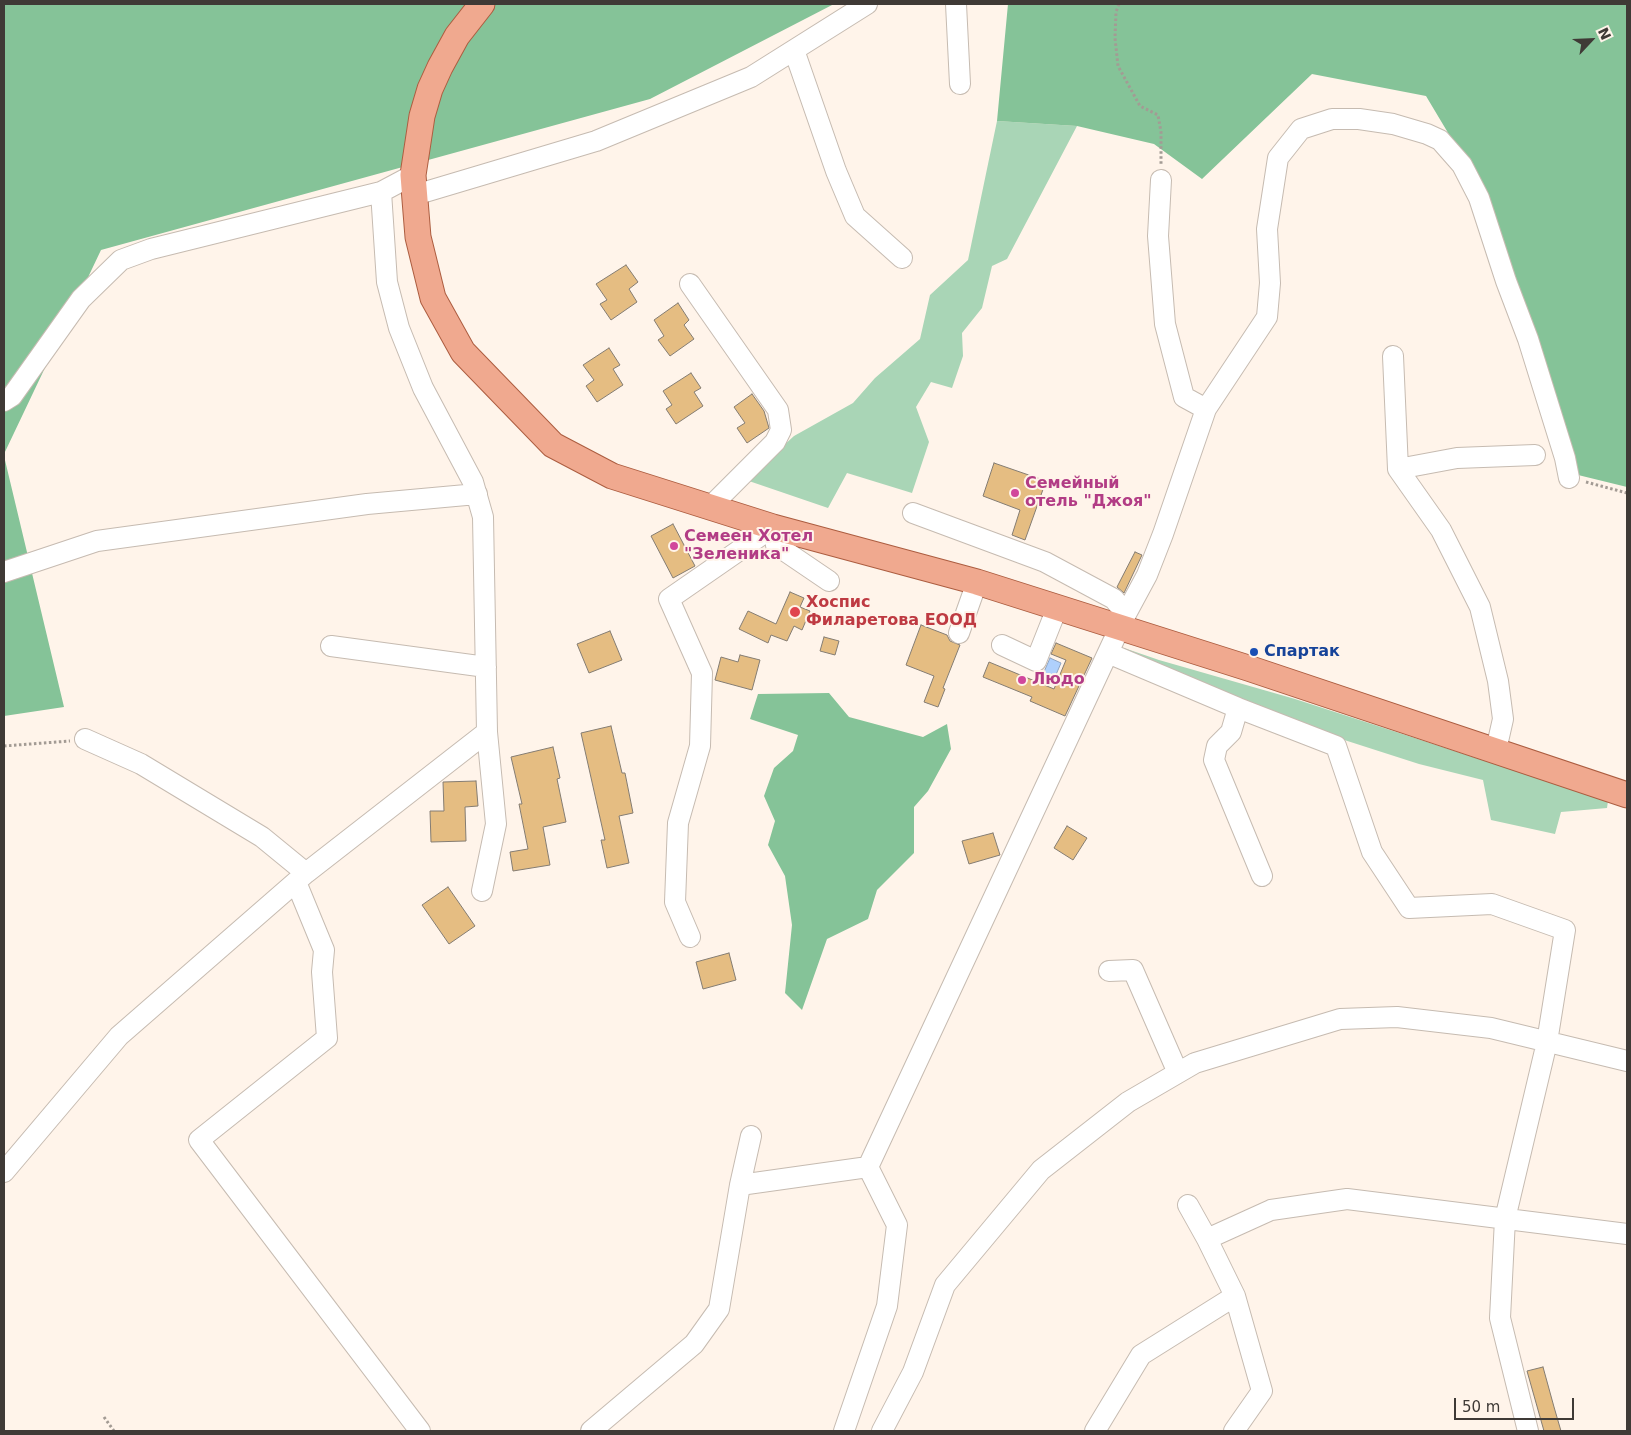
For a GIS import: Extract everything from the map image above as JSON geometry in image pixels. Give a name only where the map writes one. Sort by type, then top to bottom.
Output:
[{"type":"main road","points":[[482,4],[457,36],[430,89],[422,116],[414,185],[418,237],[433,298],[463,352],[553,445],[612,476],[773,527],[977,582],[1057,608],[1123,620],[1627,795]]},
{"type":"street","points":[[4,401],[12,396],[82,299],[121,260],[151,249],[381,192],[596,142],[750,77],[867,4]]},
{"type":"street","points":[[956,4],[960,84]]},
{"type":"street","points":[[794,50],[836,171],[855,216],[902,258]]},
{"type":"street","points":[[868,1167],[1123,620],[1147,575],[1206,408],[1267,317],[1270,282],[1267,229],[1278,158],[1302,129],[1332,120],[1359,120],[1393,124],[1440,140],[1462,166],[1479,198],[1544,389],[1565,458],[1569,478]]},
{"type":"street","points":[[1161,180],[1158,236],[1165,324],[1184,396],[1206,408]]},
{"type":"street","points":[[381,192],[387,282],[399,328],[423,388],[474,482],[483,517],[487,732],[496,824],[482,891]]},
{"type":"street","points":[[690,284],[778,410],[781,430],[776,442],[710,507]]},
{"type":"street","points":[[1393,356],[1398,469],[1441,530],[1480,607],[1498,681],[1504,719],[1496,750]]},
{"type":"street","points":[[1398,469],[1457,458],[1535,456]]},
{"type":"street","points":[[4,572],[98,541],[367,504],[477,494]]},
{"type":"street","points":[[913,512],[1045,562],[1114,599],[1123,620]]},
{"type":"street","points":[[690,937],[675,902],[678,823],[700,746],[702,673],[669,599],[773,527],[776,544],[829,581]]},
{"type":"street","points":[[959,633],[977,582]]},
{"type":"street","points":[[1002,645],[1036,660],[1057,608]]},
{"type":"street","points":[[330,646],[486,667]]},
{"type":"street","points":[[1108,653],[1238,708],[1336,746],[1372,852],[1409,908],[1492,904],[1565,930],[1547,1042],[1505,1219],[1500,1318],[1528,1431]]},
{"type":"street","points":[[1238,708],[1231,732],[1217,746],[1214,760],[1262,876]]},
{"type":"street","points":[[4,1172],[119,1036],[301,877],[487,732]]},
{"type":"street","points":[[86,739],[141,764],[254,832],[301,877],[324,950],[322,972],[327,1038],[199,1140],[420,1431]]},
{"type":"street","points":[[1108,971],[1133,970],[1178,1073]]},
{"type":"street","points":[[882,1431],[913,1372],[945,1285],[1041,1170],[1128,1102],[1195,1063],[1340,1019],[1397,1017],[1491,1028],[1627,1061]]},
{"type":"street","points":[[591,1431],[694,1344],[719,1309],[740,1185],[751,1136]]},
{"type":"street","points":[[740,1185],[868,1167]]},
{"type":"street","points":[[844,1431],[887,1306],[897,1225],[868,1167]]},
{"type":"street","points":[[1207,1239],[1271,1210],[1347,1200],[1627,1234]]},
{"type":"street","points":[[1188,1205],[1235,1296],[1262,1390],[1234,1431]]},
{"type":"street","points":[[1095,1431],[1141,1355],[1235,1296]]},
{"type":"path","points":[[1119,4],[1116,12],[1115,38],[1118,66],[1140,106],[1158,115],[1161,132],[1161,180]]},
{"type":"path","points":[[4,746],[86,739]]},
{"type":"path","points":[[104,1417],[114,1431]]},
{"type":"green space","points":[[4,4],[834,4],[650,99],[101,250],[4,454]]},
{"type":"green space","points":[[1008,4],[1627,4],[1627,487],[1574,474],[1484,193],[1426,96],[1312,74],[1202,179],[1154,144],[1077,126],[997,121]]},
{"type":"green space","points":[[997,121],[1077,126],[1007,259],[992,266],[982,308],[962,333],[963,356],[952,388],[931,382],[916,407],[929,442],[912,493],[847,473],[828,508],[746,480],[794,436],[853,403],[875,378],[920,339],[930,295],[968,260]]},
{"type":"green space","points":[[4,456],[64,707],[4,716]]},
{"type":"green space","points":[[1124,648],[1295,699],[1608,801],[1607,808],[1561,812],[1555,834],[1491,820],[1483,780],[1419,764],[1335,737],[1120,653]]},
{"type":"green space","points":[[829,693],[849,717],[923,737],[947,724],[951,749],[928,791],[914,807],[914,853],[877,890],[868,919],[827,939],[802,1010],[785,993],[792,925],[785,876],[768,845],[775,821],[764,796],[774,768],[793,751],[798,735],[750,719],[758,694]]},
{"type":"water","points":[[1050,658],[1061,663],[1052,684],[1041,679]]},
{"type":"building","points":[[626,265],[638,282],[629,289],[637,302],[611,320],[600,304],[607,300],[596,284]]},
{"type":"building","points":[[678,303],[689,320],[684,325],[694,339],[670,356],[658,340],[664,336],[654,320]]},
{"type":"building","points":[[609,348],[620,365],[613,369],[623,385],[597,402],[586,386],[594,380],[583,365]]},
{"type":"building","points":[[691,373],[701,388],[694,392],[703,406],[676,424],[666,409],[672,405],[663,391]]},
{"type":"building","points":[[752,394],[764,411],[769,428],[747,443],[737,428],[745,423],[734,407]]},
{"type":"building","points":[[994,463],[1046,481],[1025,540],[1012,535],[1020,510],[983,496]]},
{"type":"building","points":[[673,524],[695,566],[673,578],[651,536]]},
{"type":"building","points":[[1135,552],[1142,555],[1124,593],[1117,587]]},
{"type":"building","points":[[790,592],[804,598],[800,607],[810,611],[802,630],[794,626],[787,641],[771,635],[768,643],[739,629],[748,611],[776,624]]},
{"type":"building","points":[[921,625],[947,635],[950,641],[960,645],[943,688],[945,689],[938,707],[924,702],[934,676],[906,665]]},
{"type":"building","points":[[610,631],[622,660],[589,673],[577,644]]},
{"type":"building","points":[[824,637],[839,641],[835,655],[820,651]]},
{"type":"building","points":[[1056,643],[1092,658],[1065,716],[1030,701],[1032,697],[983,677],[989,662],[1054,689],[1066,660],[1051,654]]},
{"type":"building","points":[[740,655],[760,660],[752,690],[715,680],[721,657],[738,662]]},
{"type":"building","points":[[611,726],[622,773],[625,773],[633,813],[619,816],[629,863],[607,868],[601,840],[605,840],[581,733]]},
{"type":"building","points":[[553,747],[560,778],[557,779],[566,822],[543,827],[550,865],[513,871],[510,852],[528,849],[519,804],[522,804],[511,757]]},
{"type":"building","points":[[476,781],[478,806],[465,807],[466,841],[431,842],[430,811],[444,811],[443,782]]},
{"type":"building","points":[[1067,826],[1087,838],[1073,860],[1054,848]]},
{"type":"building","points":[[993,833],[1000,855],[969,864],[962,841]]},
{"type":"building","points":[[448,887],[475,926],[449,944],[422,905]]},
{"type":"building","points":[[729,953],[736,980],[703,989],[696,962]]},
{"type":"building","points":[[1543,1367],[1561,1431],[1544,1431],[1527,1371]]},
{"type":"place","name":"Семейный отель \"Джоя\"","points":[[1015,493]]},
{"type":"place","name":"Семеен Хотел \"Зеленика\"","points":[[674,546]]},
{"type":"place","name":"Хоспис Филаретова ЕООД","points":[[795,612]]},
{"type":"place","name":"Спартак","points":[[1254,652]]},
{"type":"place","name":"Людо","points":[[1022,680]]}]
